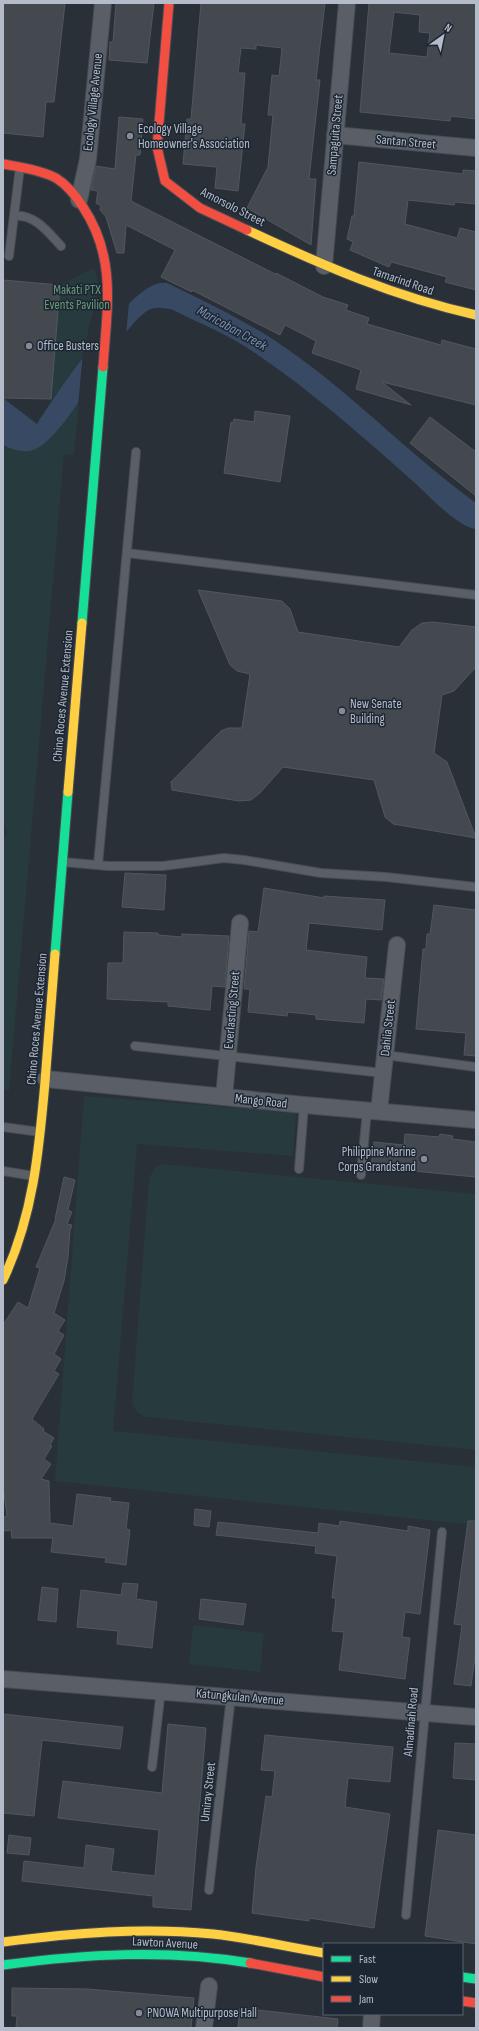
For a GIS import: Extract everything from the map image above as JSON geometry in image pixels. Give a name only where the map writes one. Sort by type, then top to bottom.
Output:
[{"type":"main road","name":"Amorsolo Street","points":[[169,3],[157,147],[166,180],[200,208],[324,266]]},
{"type":"main road","name":"Chino Roces Avenue Extension","points":[[3,164],[20,166],[58,179],[79,200],[105,252],[108,284],[107,315],[41,1132],[36,1177],[26,1225],[19,1247],[3,1280]]},
{"type":"main road","name":"Tamarind Road","points":[[324,266],[379,288],[439,307],[476,315]]},
{"type":"main road","name":"Lawton Avenue","points":[[3,1942],[71,1932],[135,1930],[198,1933],[323,1953]]},
{"type":"main road","name":"Lawton Avenue","points":[[3,1965],[85,1955],[166,1954],[238,1962],[323,1977]]},
{"type":"main road","points":[[463,1977],[476,1980]]},
{"type":"main road","points":[[463,2001],[476,2003]]},
{"type":"street","name":"Ecology Village Avenue","points":[[79,200],[88,159],[103,3]]},
{"type":"street","name":"Sampaguita Street","points":[[324,266],[347,3]]},
{"type":"street","name":"Santan Street","points":[[335,135],[476,148]]},
{"type":"street","name":"Everlasting Street","points":[[224,1097],[240,923]]},
{"type":"street","name":"Dahlia Street","points":[[373,1110],[383,1073],[397,945]]},
{"type":"street","name":"Mango Road","points":[[46,1079],[304,1106],[373,1110],[476,1120]]},
{"type":"street","name":"Katungkulan Avenue","points":[[3,1679],[161,1690],[476,1717]]},
{"type":"street","points":[[204,2028],[209,1986]]},
{"type":"street","points":[[371,2028],[372,2015]]},
{"type":"lane","points":[[9,256],[20,166]]},
{"type":"lane","points":[[14,216],[28,217],[34,220],[44,227],[62,246]]},
{"type":"lane","points":[[98,865],[136,452]]},
{"type":"lane","points":[[127,553],[476,595]]},
{"type":"lane","points":[[63,862],[98,865],[164,866],[224,858],[321,873],[386,877],[476,887]]},
{"type":"lane","points":[[135,1046],[383,1073]]},
{"type":"lane","points":[[385,1055],[476,1067]]},
{"type":"lane","points":[[299,1169],[304,1106]]},
{"type":"lane","points":[[361,1176],[373,1110]]},
{"type":"lane","points":[[3,1127],[41,1132]]},
{"type":"lane","points":[[3,1171],[36,1177]]},
{"type":"lane","name":"Almadinah Road","points":[[406,1915],[442,1532]]},
{"type":"lane","points":[[152,1767],[161,1690]]},
{"type":"lane","name":"Umiray Street","points":[[209,1890],[231,1696]]},
{"type":"green space","name":"Makati PTX Events Pavilion","points":[[94,268],[99,287],[82,357],[50,403],[60,285]]},
{"type":"green space","points":[[79,401],[74,455],[64,454],[9,1091],[3,1089],[3,841],[7,833],[3,821],[3,445],[31,451],[51,435]]},
{"type":"green space","points":[[84,1096],[296,1112],[293,1156],[137,1144],[113,1431],[476,1467],[476,1525],[55,1481]]},
{"type":"green space","points":[[163,1164],[476,1194],[476,1450],[145,1417],[136,1411],[132,1403],[149,1178],[155,1167]]},
{"type":"green space","points":[[193,1625],[264,1633],[260,1672],[189,1664]]},
{"type":"water","name":"Maricaban Creek","points":[[160,283],[167,283],[266,335],[320,373],[430,467],[476,503],[476,529],[461,523],[444,511],[355,430],[269,362],[229,337],[173,310],[156,308],[150,309],[134,323],[119,341],[73,411],[57,431],[42,445],[26,451],[16,450],[3,445],[3,398],[37,424],[93,344],[112,322],[146,289]]},
{"type":"pier","points":[[129,302],[126,336],[78,405],[83,353]]},
{"type":"building","points":[[3,3],[65,3],[54,102],[46,102],[43,137],[3,133]]},
{"type":"building","points":[[116,3],[154,3],[147,63],[109,60],[110,42],[113,42]]},
{"type":"building","points":[[201,3],[325,3],[316,80],[320,80],[309,179],[316,179],[311,245],[247,208],[268,167],[273,115],[268,115],[272,75],[279,76],[282,48],[256,45],[256,49],[241,48],[238,73],[245,73],[241,124],[245,124],[238,191],[215,188],[217,167],[183,164],[187,119],[191,119]]},
{"type":"building","points":[[369,3],[476,3],[476,119],[451,116],[450,121],[360,112]],"holes":[[[394,12],[420,15],[419,32],[430,33],[427,57],[389,53]]]},
{"type":"building","points":[[119,117],[143,119],[140,155],[136,155],[131,201],[275,274],[276,273],[323,297],[348,305],[346,310],[369,318],[367,324],[441,345],[442,340],[476,349],[476,405],[382,382],[411,405],[356,389],[361,370],[312,353],[316,341],[285,325],[280,335],[192,290],[192,292],[161,277],[175,250],[126,225],[124,253],[117,253],[106,217],[100,210],[101,206],[96,203],[98,191],[91,190],[96,166],[115,169]]},
{"type":"building","points":[[359,162],[463,174],[463,170],[476,171],[476,204],[455,202],[454,205],[408,200],[405,224],[457,238],[460,228],[476,232],[476,290],[445,282],[447,277],[391,262],[389,267],[350,250],[353,242],[347,239],[352,216],[354,216]]},
{"type":"building","points":[[3,280],[60,285],[51,399],[3,398]]},
{"type":"building","points":[[255,411],[290,416],[280,482],[224,473],[231,422],[233,423],[234,419],[254,422]]},
{"type":"building","points":[[430,417],[476,452],[476,496],[410,443]]},
{"type":"building","name":"New Senate Building","points":[[198,590],[282,601],[290,609],[298,632],[399,647],[412,630],[422,623],[433,622],[476,627],[476,667],[454,691],[442,695],[434,753],[447,762],[476,838],[393,824],[385,817],[374,780],[283,767],[260,793],[251,800],[239,801],[172,790],[171,782],[221,731],[228,728],[242,728],[250,674],[237,671],[230,665]]},
{"type":"building","points":[[125,873],[166,875],[164,910],[122,907]]},
{"type":"building","points":[[264,888],[324,898],[324,896],[385,900],[382,930],[309,923],[306,950],[367,957],[365,978],[384,979],[381,1000],[366,999],[364,1023],[316,1019],[316,1015],[288,1012],[287,1016],[248,1012],[250,989],[244,989],[249,931],[258,932]]},
{"type":"building","points":[[434,905],[476,910],[476,1056],[464,1055],[466,1033],[416,1029],[423,949],[426,949],[427,934],[430,934]]},
{"type":"building","points":[[124,932],[158,933],[158,935],[182,937],[182,934],[229,936],[225,987],[212,986],[210,1010],[168,1006],[168,1002],[107,999],[108,963],[123,963]]},
{"type":"building","name":"Philippine Marine Corps Grandstand","points":[[405,1134],[439,1137],[440,1134],[453,1136],[452,1139],[476,1142],[476,1177],[371,1167],[374,1142],[404,1145]]},
{"type":"building","points":[[64,1177],[75,1180],[68,1210],[72,1212],[67,1224],[72,1225],[70,1231],[68,1257],[64,1281],[54,1313],[65,1320],[58,1331],[64,1335],[54,1354],[61,1359],[54,1371],[59,1374],[32,1419],[44,1429],[43,1431],[54,1438],[50,1445],[52,1446],[44,1459],[51,1464],[41,1479],[49,1481],[50,1523],[73,1526],[77,1494],[111,1498],[110,1501],[129,1503],[126,1529],[130,1530],[126,1565],[105,1562],[106,1558],[51,1552],[53,1538],[12,1538],[11,1530],[3,1531],[3,1517],[7,1516],[3,1485],[3,1325],[18,1302],[28,1308],[40,1268],[36,1267],[56,1219]]},
{"type":"building","points":[[195,1509],[211,1511],[209,1527],[194,1525]]},
{"type":"building","points":[[340,1521],[408,1531],[408,1526],[430,1530],[420,1614],[405,1612],[402,1637],[410,1638],[405,1679],[339,1670],[344,1632],[332,1631],[336,1598],[332,1598],[337,1556],[315,1553],[316,1546],[216,1535],[218,1522],[318,1533],[319,1523],[339,1526]]},
{"type":"building","points":[[468,1521],[476,1521],[476,1649],[471,1686],[454,1684],[462,1625],[454,1624]]},
{"type":"building","points":[[123,1583],[138,1584],[136,1599],[157,1602],[152,1648],[117,1644],[118,1631],[77,1627],[81,1590],[121,1595]]},
{"type":"building","points":[[42,1587],[58,1589],[56,1622],[38,1620]]},
{"type":"building","points":[[201,1599],[246,1604],[243,1625],[199,1619]]},
{"type":"building","points":[[3,1714],[123,1727],[120,1749],[42,1740],[34,1816],[3,1813]]},
{"type":"building","points":[[168,1724],[206,1728],[191,1910],[153,1907],[153,1896],[22,1881],[24,1861],[84,1868],[86,1845],[114,1849],[111,1871],[155,1876],[159,1830],[58,1818],[63,1781],[162,1793]]},
{"type":"building","points":[[265,1735],[393,1747],[390,1782],[348,1778],[345,1807],[390,1814],[374,1928],[309,1918],[309,1921],[252,1913],[256,1867],[266,1796],[272,1797],[275,1771],[261,1770]]},
{"type":"building","points":[[455,1743],[476,1744],[476,1780],[453,1778]]},
{"type":"building","points":[[438,1830],[476,1835],[476,1944],[425,1936]]},
{"type":"building","points":[[9,1835],[31,1838],[29,1855],[7,1853]]},
{"type":"building","points":[[12,1988],[87,1989],[194,1998],[191,2028],[16,2028],[17,2016],[12,2016]]},
{"type":"building","points":[[240,2008],[338,2019],[337,2028],[238,2028]]},
{"type":"traffic: fast","points":[[82,623],[103,367]]},
{"type":"traffic: fast","points":[[55,954],[68,792]]},
{"type":"traffic: fast","points":[[3,1965],[65,1958],[126,1955],[188,1956],[250,1963]]},
{"type":"traffic: fast","points":[[463,1977],[476,1979]]},
{"type":"traffic: slow","points":[[247,230],[303,256],[359,279],[446,308],[476,315]]},
{"type":"traffic: slow","points":[[68,792],[82,623]]},
{"type":"traffic: slow","points":[[3,1280],[13,1256],[28,1208],[37,1158],[45,1082],[55,954]]},
{"type":"traffic: slow","points":[[3,1942],[108,1932],[160,1931],[213,1934],[323,1953]]},
{"type":"traffic: jam","points":[[169,3],[157,147],[165,181],[200,208],[247,230]]},
{"type":"traffic: jam","points":[[3,164],[37,171],[56,178],[74,195],[94,226],[101,245],[107,284],[103,367]]},
{"type":"traffic: jam","points":[[250,1963],[323,1977]]},
{"type":"traffic: jam","points":[[463,2001],[476,2003]]},
{"type":"place","name":"Ecology Village Homeowner's Association","points":[[130,136]]},
{"type":"place","name":"Office Busters","points":[[29,346]]},
{"type":"place","name":"New Senate Building","points":[[342,711]]},
{"type":"place","name":"Philippine Marine Corps Grandstand","points":[[424,1159]]},
{"type":"place","name":"PNOWA Multipurpose Hall","points":[[139,2013]]}]
